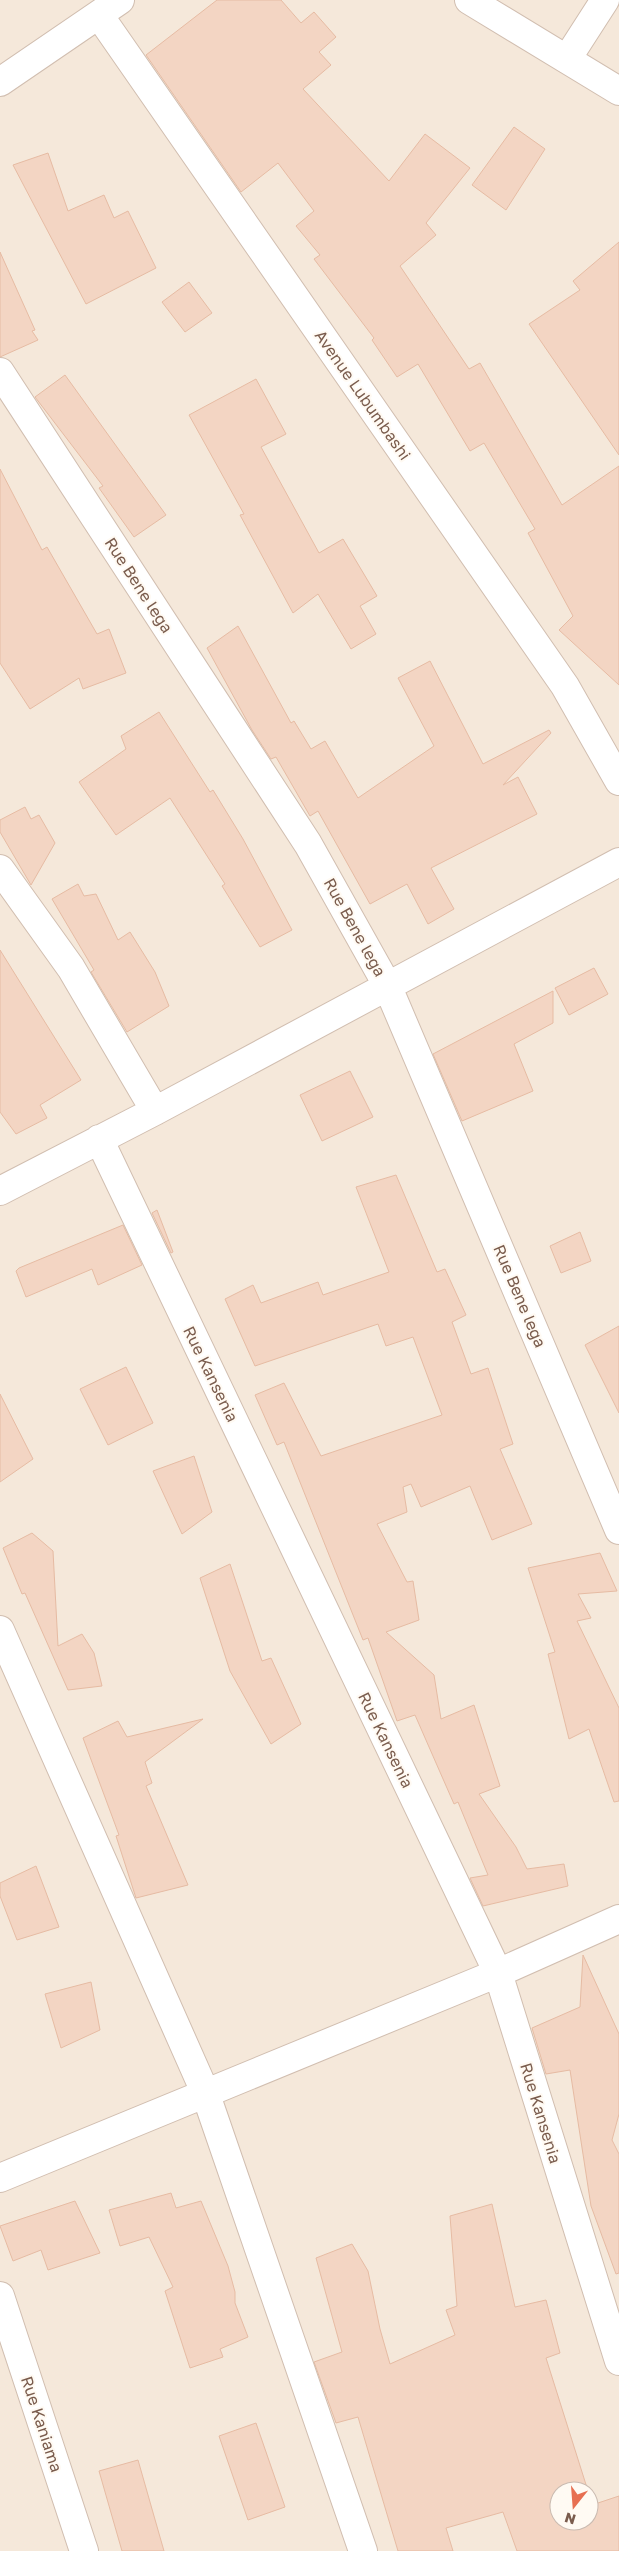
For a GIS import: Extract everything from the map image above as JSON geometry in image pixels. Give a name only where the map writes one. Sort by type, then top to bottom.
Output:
[{"type":"street","points":[[469,0],[619,90]]},
{"type":"street","points":[[567,59],[605,0]]},
{"type":"street","points":[[0,82],[110,8]]},
{"type":"street","name":"Avenue Lubumbashi","points":[[110,8],[565,686],[619,781]]},
{"type":"street","name":"Rue Bene lega","points":[[0,372],[308,844],[387,985],[619,1530]]},
{"type":"street","points":[[0,1191],[155,1111],[619,862]]},
{"type":"street","points":[[0,869],[71,968],[155,1111]]},
{"type":"street","name":"Rue Kansenia","points":[[99,1139],[498,1974],[619,2361]]},
{"type":"street","points":[[0,1630],[205,2092],[363,2551]]},
{"type":"street","points":[[0,2178],[205,2092],[498,1974],[619,1919]]},
{"type":"street","name":"Rue Kaniama","points":[[0,2296],[84,2551]]},
{"type":"shaded area","points":[[0,0],[619,0],[619,2551],[0,2551]]},
{"type":"building","points":[[217,0],[281,0],[301,23],[314,12],[336,37],[319,52],[331,65],[303,89],[389,181],[425,134],[470,168],[426,223],[436,235],[400,266],[469,369],[480,363],[562,505],[619,466],[619,685],[559,630],[573,616],[528,533],[535,529],[484,443],[470,451],[418,364],[397,377],[372,340],[374,338],[314,259],[320,255],[296,226],[314,211],[278,163],[241,192],[146,55]]},
{"type":"building","points":[[514,127],[545,149],[506,210],[472,185]]},
{"type":"building","points":[[48,153],[68,211],[104,195],[114,218],[128,211],[156,268],[86,304],[13,165]]},
{"type":"building","points":[[619,242],[619,455],[529,324],[580,290],[573,281]]},
{"type":"building","points":[[0,252],[35,330],[32,331],[38,340],[0,357]]},
{"type":"building","points":[[189,282],[212,313],[185,332],[162,302]]},
{"type":"building","points":[[65,375],[166,515],[134,537],[99,488],[103,486],[35,397]]},
{"type":"building","points":[[256,379],[286,434],[261,447],[319,553],[343,539],[377,596],[360,606],[376,634],[351,649],[318,594],[293,613],[240,515],[244,514],[189,415]]},
{"type":"building","points":[[0,469],[42,550],[47,547],[97,634],[109,629],[126,673],[83,689],[79,678],[30,709],[0,663]]},
{"type":"building","points":[[238,626],[291,723],[294,721],[311,749],[325,741],[358,798],[434,746],[398,678],[430,661],[483,764],[549,730],[551,733],[503,785],[518,777],[537,814],[431,868],[454,909],[428,924],[407,884],[370,904],[318,811],[310,816],[276,757],[271,759],[252,730],[207,648]]},
{"type":"building","points":[[159,712],[210,792],[213,790],[243,839],[292,930],[260,947],[222,886],[225,884],[170,798],[116,835],[79,782],[126,749],[121,736]]},
{"type":"building","points":[[25,807],[31,819],[39,815],[55,843],[31,885],[0,832],[0,820]]},
{"type":"building","points":[[78,884],[84,896],[96,894],[118,940],[130,932],[155,972],[169,1006],[127,1032],[91,972],[94,970],[52,899]]},
{"type":"building","points":[[0,950],[81,1080],[40,1105],[47,1118],[16,1134],[0,1112]]},
{"type":"building","points":[[594,968],[608,994],[569,1015],[555,988]]},
{"type":"building","points":[[553,991],[553,1023],[514,1044],[533,1091],[462,1121],[433,1054]]},
{"type":"building","points":[[350,1071],[373,1117],[322,1141],[300,1095]]},
{"type":"building","points":[[396,1175],[437,1272],[445,1269],[466,1315],[452,1322],[471,1374],[488,1368],[513,1444],[500,1449],[532,1524],[492,1540],[470,1486],[421,1507],[411,1484],[403,1487],[407,1512],[377,1524],[407,1582],[413,1581],[419,1620],[386,1632],[434,1675],[441,1719],[474,1705],[500,1786],[479,1794],[516,1847],[527,1869],[564,1864],[568,1886],[483,1906],[470,1878],[488,1875],[458,1802],[454,1804],[415,1715],[397,1721],[368,1638],[363,1640],[284,1442],[277,1445],[255,1395],[284,1383],[321,1456],[442,1415],[413,1337],[386,1346],[378,1324],[255,1366],[225,1299],[253,1285],[261,1303],[318,1282],[323,1295],[389,1272],[356,1187]]},
{"type":"building","points":[[157,1210],[173,1252],[171,1253],[152,1213]]},
{"type":"building","points":[[123,1225],[142,1265],[98,1285],[92,1269],[26,1297],[16,1271],[19,1268]]},
{"type":"building","points":[[580,1232],[591,1261],[561,1273],[550,1246]]},
{"type":"building","points":[[619,1326],[619,1413],[585,1345]]},
{"type":"building","points":[[126,1367],[153,1423],[108,1445],[80,1389]]},
{"type":"building","points":[[0,1394],[33,1459],[0,1482]]},
{"type":"building","points":[[194,1456],[212,1512],[182,1534],[153,1471]]},
{"type":"building","points":[[32,1533],[53,1551],[58,1646],[82,1634],[94,1653],[102,1686],[68,1690],[25,1593],[22,1594],[3,1548]]},
{"type":"building","points":[[600,1553],[617,1591],[578,1594],[591,1618],[577,1621],[619,1708],[619,1801],[614,1802],[589,1729],[569,1739],[548,1654],[555,1652],[528,1568]]},
{"type":"building","points":[[230,1564],[262,1661],[271,1658],[301,1724],[271,1744],[230,1671],[200,1578]]},
{"type":"building","points":[[203,1719],[145,1762],[152,1783],[146,1786],[188,1885],[136,1898],[116,1836],[119,1835],[83,1738],[118,1721],[127,1737]]},
{"type":"building","points":[[36,1866],[59,1927],[17,1940],[0,1896],[0,1883]]},
{"type":"building","points":[[583,1955],[619,2034],[619,2114],[612,2140],[619,2154],[619,2273],[616,2274],[591,2206],[570,2070],[546,2074],[532,2028],[580,2007]]},
{"type":"building","points":[[91,1982],[100,2030],[61,2048],[45,1994]]},
{"type":"building","points":[[171,2193],[176,2208],[201,2201],[228,2266],[235,2292],[235,2303],[248,2337],[220,2349],[223,2357],[190,2368],[165,2291],[173,2287],[149,2237],[120,2246],[109,2210]]},
{"type":"building","points":[[75,2201],[100,2253],[48,2270],[41,2250],[13,2261],[0,2226]]},
{"type":"building","points":[[492,2204],[515,2307],[546,2300],[560,2353],[546,2358],[585,2481],[549,2481],[549,2531],[599,2531],[599,2503],[619,2496],[619,2551],[517,2551],[503,2512],[446,2528],[453,2551],[398,2551],[358,2417],[336,2423],[314,2362],[342,2352],[316,2258],[352,2244],[368,2271],[380,2329],[390,2364],[455,2335],[446,2310],[457,2306],[450,2216]]},
{"type":"building","points":[[256,2423],[285,2507],[248,2520],[219,2436]]},
{"type":"building","points":[[138,2460],[164,2551],[122,2551],[99,2471]]}]
